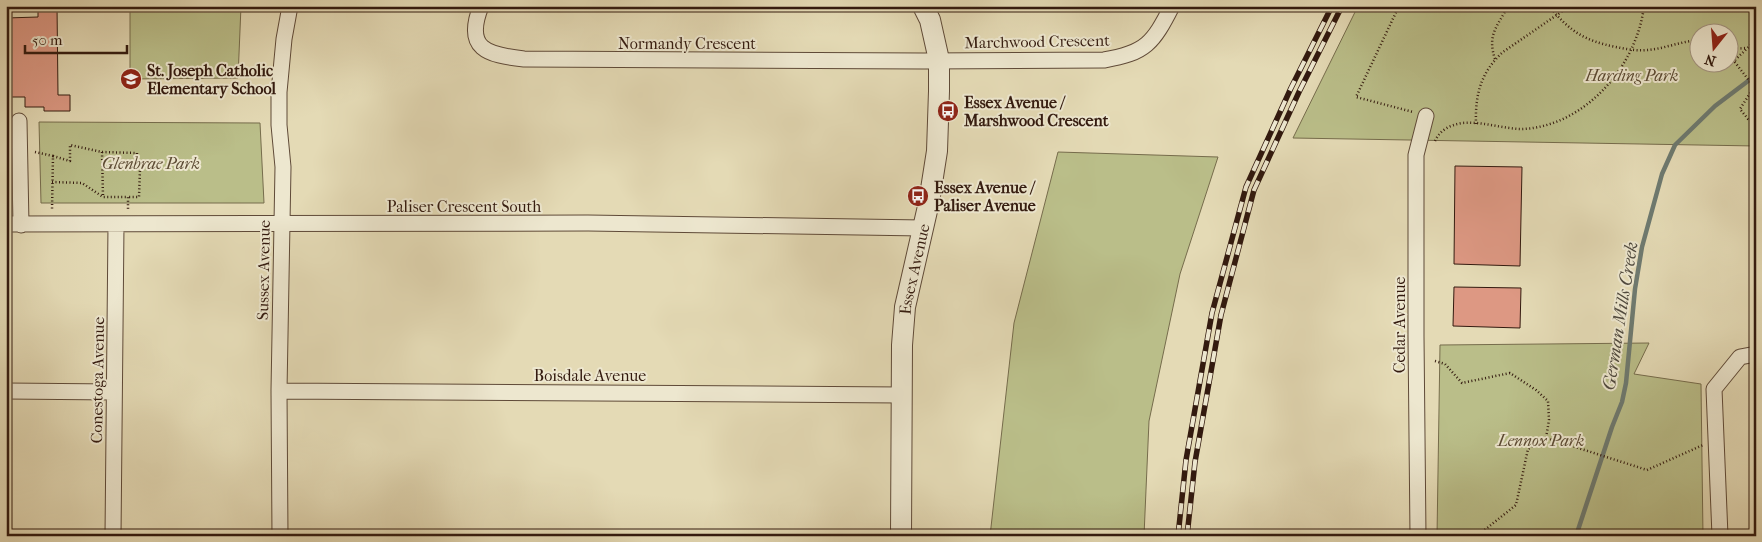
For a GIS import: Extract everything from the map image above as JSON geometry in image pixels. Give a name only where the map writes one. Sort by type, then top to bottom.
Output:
[{"type":"street","name":"Sussex Avenue","points":[[280,536],[279,391],[283,167],[279,92],[284,39],[290,6]]},
{"type":"street","name":"Normandy Crescent","points":[[481,6],[474,28],[477,39],[484,50],[510,58],[604,60],[939,60]]},
{"type":"street","name":"Essex Avenue","points":[[900,536],[902,345],[905,307],[929,202],[937,150],[939,60],[930,20],[923,6]]},
{"type":"street","name":"Marchwood Crescent","points":[[939,60],[1104,60],[1126,56],[1147,46],[1163,25],[1172,6]]},
{"type":"street","name":"Cedar Avenue","points":[[1418,536],[1416,155],[1426,116]]},
{"type":"street","points":[[14,225],[20,121]]},
{"type":"street","name":"Paliser Crescent South","points":[[14,225],[588,223],[923,228]]},
{"type":"street","name":"Conestoga Avenue","points":[[113,536],[116,225]]},
{"type":"street","points":[[1720,536],[1714,389],[1740,357],[1756,354]]},
{"type":"street","points":[[6,391],[114,392]]},
{"type":"street","name":"Boisdale Avenue","points":[[279,391],[901,395]]},
{"type":"path","points":[[1399,6],[1356,97],[1426,116]]},
{"type":"path","points":[[1495,59],[1491,48],[1491,39],[1508,6]]},
{"type":"path","points":[[1549,6],[1566,26],[1592,42],[1630,50],[1647,50],[1690,41]]},
{"type":"path","points":[[1434,145],[1444,129],[1452,125],[1464,123],[1522,129],[1546,126],[1567,118],[1587,105],[1604,89],[1630,50],[1638,31],[1644,8],[1566,7],[1495,59],[1482,80],[1478,92],[1476,124]]},
{"type":"path","points":[[1740,55],[1756,40]]},
{"type":"path","points":[[1740,48],[1747,48]]},
{"type":"path","points":[[1740,68],[1754,87],[1740,109],[1748,119],[1756,123]]},
{"type":"path","points":[[35,152],[70,161],[70,145],[102,152],[137,153],[136,168],[140,169],[139,197],[102,197],[82,183],[52,182]]},
{"type":"path","points":[[102,152],[102,197]]},
{"type":"path","points":[[52,212],[53,156]]},
{"type":"path","points":[[128,197],[128,212]]},
{"type":"path","points":[[1435,361],[1445,364],[1462,383],[1510,373],[1536,390],[1548,401],[1546,438]]},
{"type":"path","points":[[1477,536],[1516,505],[1528,449],[1546,438],[1647,470],[1707,443]]},
{"type":"green space","points":[[130,6],[241,6],[238,78],[130,79]]},
{"type":"green space","name":"Harding Park","points":[[1358,6],[1756,6],[1756,146],[1293,138]]},
{"type":"green space","name":"Glenbrae Park","points":[[39,122],[260,123],[264,203],[41,203]]},
{"type":"green space","points":[[1058,152],[1218,157],[1180,274],[1149,421],[1144,536],[990,536],[1014,323]]},
{"type":"green space","name":"Lennox Park","points":[[1649,343],[1634,374],[1701,384],[1703,536],[1437,536],[1440,345]]},
{"type":"building","points":[[38,6],[57,6],[58,95],[70,95],[70,111],[44,111],[44,107],[25,107],[25,97],[6,97],[6,18],[38,17]]},
{"type":"building","points":[[1455,166],[1522,167],[1520,266],[1454,264]]},
{"type":"building","points":[[1454,287],[1521,288],[1520,328],[1453,326]]},
{"type":"waterway","name":"German Mills Creek","points":[[1576,536],[1622,402],[1626,383],[1635,289],[1642,247],[1662,174],[1675,145],[1715,106],[1756,75]]},
{"type":"railway","points":[[1178,536],[1186,460],[1212,313],[1246,187],[1291,88],[1332,6]]},
{"type":"railway","points":[[1187,536],[1195,462],[1221,315],[1254,190],[1299,92],[1342,6]]},
{"type":"place","name":"St. Joseph Catholic Elementary School","points":[[131,79]]},
{"type":"place","name":"Essex Avenue / Marshwood Crescent","points":[[948,111]]},
{"type":"place","name":"Essex Avenue / Paliser Avenue","points":[[918,196]]}]
